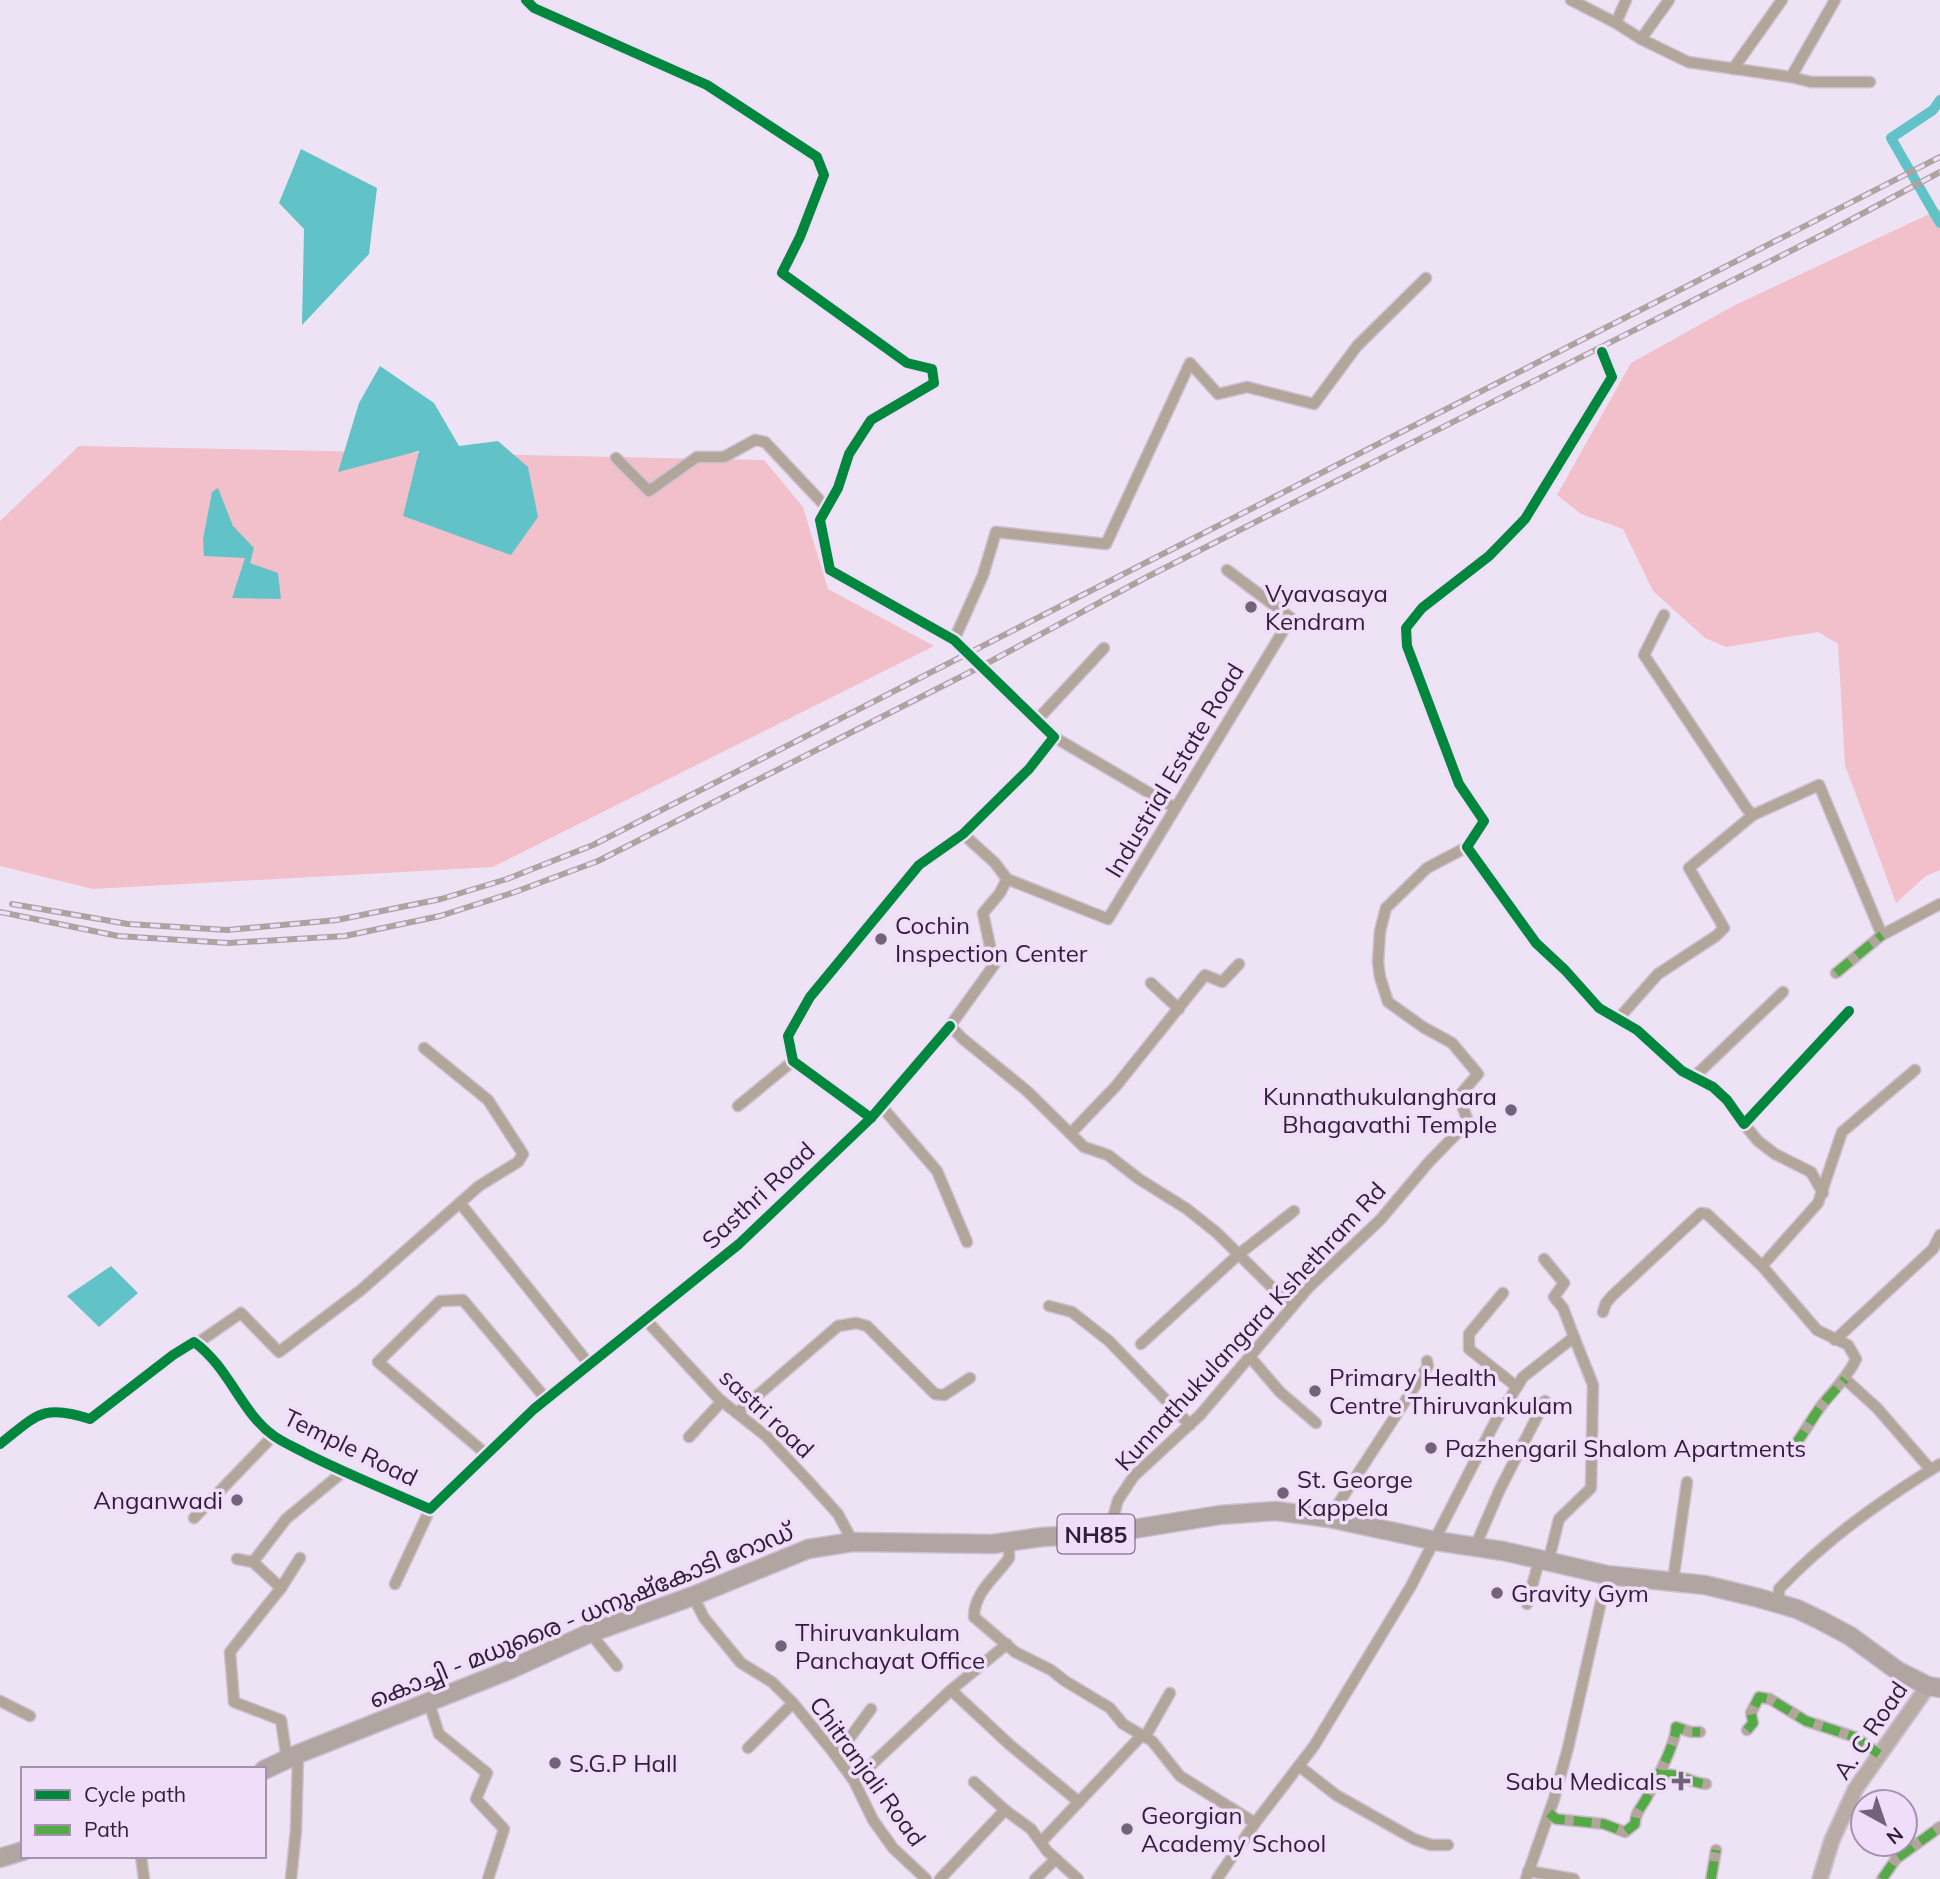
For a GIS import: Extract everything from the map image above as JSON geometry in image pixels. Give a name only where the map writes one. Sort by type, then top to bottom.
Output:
[{"type":"highway","name":"കൊച്ചി - മധുരൈ - ധനുഷ്‌കോടി റോഡ്","points":[[266,1769],[509,1670],[590,1633],[693,1597],[808,1549],[853,1542],[888,1541],[975,1545],[1109,1533],[1220,1515],[1276,1511],[1329,1518],[1607,1575],[1705,1585],[1779,1603],[1850,1636],[1898,1671],[1934,1687]]},
{"type":"highway","points":[[0,1858],[21,1852]]},
{"type":"main road","name":"A. C Road","points":[[1820,1879],[1832,1840],[1856,1788],[1879,1754],[1934,1687]]},
{"type":"street","points":[[526,0],[534,8],[707,85],[817,157],[824,175],[800,237],[782,273],[907,363],[932,369],[934,383],[871,420],[849,454],[838,488],[820,520],[830,570],[954,640],[1054,737],[1175,808]]},
{"type":"street","points":[[1571,0],[1616,23],[1641,40],[1688,62],[1811,82],[1870,82]]},
{"type":"street","points":[[1616,23],[1626,0]]},
{"type":"street","points":[[1641,40],[1669,0]]},
{"type":"street","points":[[1732,69],[1782,0]]},
{"type":"street","points":[[1791,77],[1835,0]]},
{"type":"street","points":[[954,640],[983,575],[996,531],[1106,544],[1190,363],[1218,394],[1247,387],[1314,404],[1357,346],[1426,278]]},
{"type":"street","points":[[1602,352],[1612,377],[1525,519],[1489,556],[1422,608],[1406,628],[1407,646],[1459,784],[1484,821],[1467,847],[1536,943],[1600,1008],[1637,1030],[1682,1071],[1713,1087],[1727,1100],[1758,1141],[1775,1154],[1811,1172],[1823,1193]]},
{"type":"street","points":[[616,458],[649,491],[697,457],[724,457],[755,440],[765,442],[827,508]]},
{"type":"street","name":"Industrial Estate Road","points":[[1007,879],[1108,919],[1291,618],[1227,570]]},
{"type":"street","points":[[1664,615],[1644,654],[1753,815]]},
{"type":"street","points":[[1037,720],[1104,648]]},
{"type":"street","points":[[871,1118],[793,1061],[788,1037],[810,997],[919,865],[963,834],[1029,769],[1054,737]]},
{"type":"street","points":[[1618,1019],[1658,974],[1724,928],[1689,868],[1753,815],[1819,785],[1882,935]]},
{"type":"street","points":[[963,834],[995,863],[1007,879]]},
{"type":"street","name":"Kunnathukulangara Kshethram Rd","points":[[1109,1533],[1118,1500],[1134,1476],[1190,1424],[1309,1287],[1380,1220],[1429,1162],[1468,1122],[1459,1096],[1478,1074],[1452,1043],[1423,1027],[1388,1002],[1378,962],[1380,931],[1386,908],[1427,868],[1467,847]]},
{"type":"street","name":"Sasthri Road","points":[[646,1320],[740,1244],[871,1118],[950,1026],[994,965],[983,913],[1000,893],[1007,879]]},
{"type":"street","points":[[1836,973],[1882,935],[1940,904]]},
{"type":"street","points":[[1071,1133],[1116,1086],[1205,975],[1222,982],[1239,964]]},
{"type":"street","points":[[1151,983],[1179,1009]]},
{"type":"street","points":[[1694,1077],[1783,992]]},
{"type":"street","points":[[1744,1124],[1849,1011]]},
{"type":"street","points":[[950,1026],[962,1039],[1027,1091],[1084,1147],[1108,1155],[1139,1179],[1187,1209],[1239,1254],[1292,1307]]},
{"type":"street","points":[[0,1444],[39,1413],[68,1412],[90,1419],[173,1355],[194,1342],[196,1344],[241,1312],[279,1353],[361,1290],[480,1186],[518,1162],[523,1154],[488,1100],[424,1048]]},
{"type":"street","points":[[738,1105],[793,1061]]},
{"type":"street","points":[[1762,1266],[1818,1203],[1842,1132],[1914,1070]]},
{"type":"street","points":[[882,1107],[937,1171],[967,1242]]},
{"type":"street","points":[[460,1203],[589,1364]]},
{"type":"street","points":[[1140,1344],[1239,1254],[1294,1211]]},
{"type":"street","points":[[1603,1312],[1612,1296],[1701,1213],[1707,1214],[1762,1266],[1817,1329],[1848,1345],[1856,1359],[1845,1379],[1818,1410],[1794,1446]]},
{"type":"street","points":[[1835,1340],[1933,1249],[1940,1235]]},
{"type":"street","points":[[1527,1604],[1559,1519],[1591,1488],[1593,1385],[1563,1308],[1554,1297],[1564,1283],[1544,1259]]},
{"type":"street","points":[[1503,1293],[1469,1335],[1469,1349],[1517,1387]]},
{"type":"street","points":[[486,1454],[378,1362],[440,1301],[463,1300],[546,1399]]},
{"type":"street","points":[[1049,1306],[1072,1312],[1109,1341],[1190,1424]]},
{"type":"street","name":"Temple Road","points":[[196,1344],[220,1367],[254,1415],[273,1436],[430,1509],[546,1399],[646,1320]]},
{"type":"street","name":"sastri road","points":[[646,1320],[722,1401],[766,1436],[809,1482],[838,1514],[853,1542]]},
{"type":"street","points":[[737,1413],[838,1326],[856,1323],[867,1326],[935,1394],[944,1395],[970,1378]]},
{"type":"street","points":[[1217,1879],[1255,1822],[1314,1746],[1436,1541],[1495,1422],[1523,1377],[1574,1338]]},
{"type":"street","points":[[1250,1357],[1280,1392],[1316,1423]]},
{"type":"street","points":[[1329,1518],[1428,1366],[1427,1361]]},
{"type":"street","points":[[1779,1603],[1779,1588],[1807,1559],[1894,1493],[1935,1467],[1845,1379]]},
{"type":"street","points":[[689,1437],[722,1401]]},
{"type":"street","points":[[1475,1547],[1500,1489],[1545,1401]]},
{"type":"street","points":[[194,1518],[273,1436]]},
{"type":"street","points":[[253,1562],[286,1519],[344,1471]]},
{"type":"street","points":[[1673,1581],[1687,1482]]},
{"type":"street","points":[[395,1584],[430,1509]]},
{"type":"street","points":[[1009,1542],[1009,1558],[983,1587],[974,1609],[974,1617],[1015,1652],[1051,1670],[1110,1708],[1123,1724],[1152,1741],[1180,1776],[1255,1822]]},
{"type":"street","points":[[291,1879],[296,1830],[293,1757],[281,1720],[234,1702],[230,1652],[281,1588],[300,1558]]},
{"type":"street","points":[[237,1559],[253,1562],[281,1588]]},
{"type":"street","points":[[1574,1879],[1527,1875],[1568,1748],[1607,1575]]},
{"type":"street","name":"Chitranjali Road","points":[[693,1597],[704,1618],[741,1662],[772,1682],[793,1703],[854,1781],[873,1820],[893,1848],[926,1879]]},
{"type":"street","points":[[590,1633],[617,1666]]},
{"type":"street","points":[[854,1781],[951,1690],[1007,1644]]},
{"type":"street","points":[[951,1690],[1010,1745],[1079,1802]]},
{"type":"street","points":[[1041,1842],[1143,1736],[1170,1693]]},
{"type":"street","points":[[1747,1730],[1753,1723],[1751,1713],[1759,1697],[1770,1699],[1806,1721],[1855,1737],[1879,1754]]},
{"type":"street","points":[[0,1700],[30,1716]]},
{"type":"street","points":[[429,1703],[439,1734],[487,1773],[476,1799],[504,1829],[488,1879]]},
{"type":"street","points":[[748,1748],[793,1703]]},
{"type":"street","points":[[833,1752],[849,1739],[871,1709]]},
{"type":"street","points":[[1549,1813],[1556,1819],[1604,1824],[1625,1832],[1634,1824],[1635,1815],[1659,1775],[1673,1743],[1676,1727],[1700,1732]]},
{"type":"street","points":[[1299,1766],[1336,1795],[1414,1839],[1430,1845],[1448,1845]]},
{"type":"street","points":[[1659,1775],[1678,1774],[1693,1782],[1706,1784]]},
{"type":"street","points":[[974,1782],[1031,1829],[1056,1859],[1078,1879]]},
{"type":"street","points":[[940,1879],[1005,1810]]},
{"type":"street","points":[[1882,1879],[1896,1859],[1940,1827]]},
{"type":"street","points":[[1711,1879],[1716,1850]]},
{"type":"street","points":[[141,1858],[144,1879]]},
{"type":"street","points":[[1035,1879],[1056,1859]]},
{"type":"shaded area","points":[[1940,209],[1940,870],[1926,876],[1896,903],[1845,765],[1838,644],[1818,632],[1726,647],[1705,638],[1653,591],[1623,529],[1581,514],[1557,495],[1631,363],[1735,305]]},
{"type":"shaded area","points":[[79,446],[764,460],[803,507],[828,589],[934,646],[493,867],[93,889],[0,866],[0,521]]},
{"type":"water","points":[[301,149],[377,188],[369,254],[302,325],[304,229],[279,203]]},
{"type":"water","points":[[380,366],[434,403],[459,446],[498,441],[528,467],[538,517],[511,555],[403,516],[419,451],[338,472],[359,403]]},
{"type":"water","points":[[218,488],[233,526],[254,548],[250,563],[278,573],[281,599],[232,598],[245,558],[204,556],[203,539],[212,492]]},
{"type":"water","points":[[111,1266],[138,1293],[99,1327],[67,1296]]},
{"type":"waterway","points":[[1940,100],[1933,110],[1891,138],[1940,223]]},
{"type":"railway","points":[[12,904],[128,924],[227,930],[337,920],[441,899],[507,879],[593,845],[1940,157]]},
{"type":"railway","points":[[0,912],[118,936],[228,943],[345,936],[440,916],[598,861],[982,666],[1145,578],[1828,232],[1940,172]]},
{"type":"marked path","points":[[1836,973],[1882,935]]},
{"type":"marked path","points":[[1794,1446],[1819,1409],[1845,1379]]},
{"type":"marked path","points":[[1747,1730],[1753,1723],[1751,1713],[1759,1697],[1770,1699],[1806,1721],[1855,1737],[1879,1754]]},
{"type":"marked path","points":[[1549,1813],[1556,1819],[1604,1824],[1625,1832],[1635,1824],[1637,1814],[1669,1753],[1676,1727],[1700,1732]]},
{"type":"marked path","points":[[1659,1775],[1673,1775],[1706,1784]]},
{"type":"marked path","points":[[1882,1879],[1896,1859],[1940,1827]]},
{"type":"marked path","points":[[1711,1879],[1716,1850]]},
{"type":"cycle path","points":[[526,0],[534,8],[707,85],[817,157],[824,175],[800,237],[782,273],[907,363],[932,369],[934,383],[871,420],[849,454],[838,488],[820,520],[830,570],[954,640],[1054,737],[1029,769],[963,834],[919,865],[810,997],[788,1036],[793,1061],[871,1118]]},
{"type":"cycle path","points":[[1602,352],[1612,377],[1525,519],[1489,556],[1422,608],[1406,628],[1407,646],[1459,784],[1484,821],[1467,847],[1536,943],[1599,1008],[1637,1030],[1682,1071],[1713,1087],[1727,1100],[1744,1124],[1849,1011]]},
{"type":"cycle path","points":[[0,1444],[22,1426],[50,1412],[74,1414],[90,1419],[194,1342],[217,1364],[253,1416],[274,1436],[337,1469],[430,1509],[534,1409],[739,1244],[871,1118],[950,1026]]},
{"type":"place","name":"Vyavasaya Kendram","points":[[1251,607]]},
{"type":"place","name":"Cochin Inspection Center","points":[[881,939]]},
{"type":"place","name":"Kunnathukulanghara Bhagavathi Temple","points":[[1511,1110]]},
{"type":"place","name":"Primary Health Centre Thiruvankulam","points":[[1315,1391]]},
{"type":"place","name":"Pazhengaril Shalom Apartments","points":[[1431,1448]]},
{"type":"place","name":"St. George Kappela","points":[[1283,1493]]},
{"type":"place","name":"Anganwadi","points":[[237,1500]]},
{"type":"place","name":"Gravity Gym","points":[[1497,1593]]},
{"type":"place","name":"Thiruvankulam Panchayat Office","points":[[781,1646]]},
{"type":"place","name":"S.G.P Hall","points":[[555,1763]]},
{"type":"place","name":"Sabu Medicals","points":[[1681,1781]]},
{"type":"place","name":"Georgian Academy School","points":[[1127,1829]]}]
